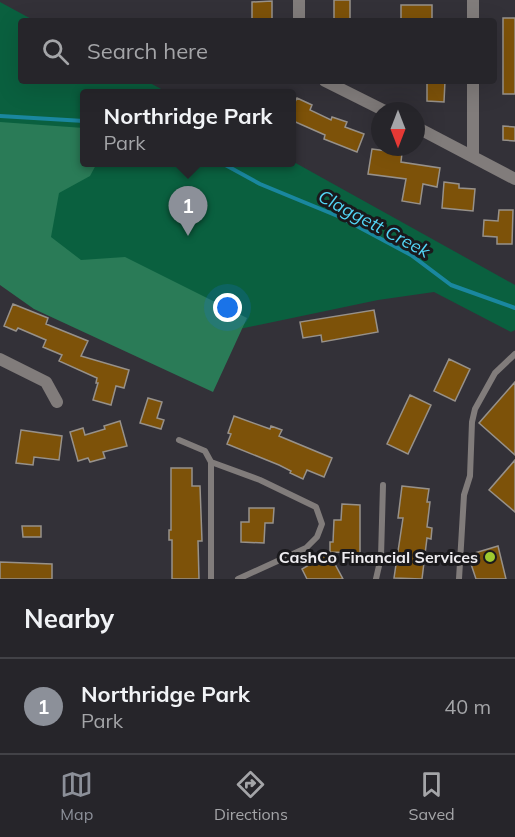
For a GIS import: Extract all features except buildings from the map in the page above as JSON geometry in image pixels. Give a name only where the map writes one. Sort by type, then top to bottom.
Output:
[{"type":"street","points":[[299,0],[299,18]]},
{"type":"street","points":[[473,0],[473,18]]},
{"type":"street","points":[[331,84],[371,104]]},
{"type":"street","points":[[473,84],[473,155]]},
{"type":"street","points":[[425,131],[515,179]]},
{"type":"street","points":[[0,359],[46,382],[57,402]]},
{"type":"lane","points":[[459,579],[464,495],[470,476],[471,422],[495,373],[515,354]]},
{"type":"lane","points":[[179,440],[204,451],[211,462],[211,579]]},
{"type":"lane","points":[[211,462],[260,480],[316,507],[322,524],[316,537],[306,548],[238,579]]},
{"type":"lane","points":[[376,579],[381,557],[383,485]]},
{"type":"green space","points":[[0,2],[29,18],[18,18],[18,84],[152,84],[161,89],[80,89],[80,167],[296,167],[296,163],[515,285],[515,330],[511,332],[434,292],[378,300],[163,345],[0,262]]},
{"type":"green space","points":[[0,122],[80,128],[80,167],[95,167],[90,176],[59,193],[51,237],[81,260],[125,257],[247,318],[213,392],[34,309],[0,285]]},
{"type":"waterway","name":"Claggett Creek","points":[[0,116],[80,121]]},
{"type":"waterway","name":"Claggett Creek","points":[[229,167],[260,184],[340,217],[411,255],[451,285],[515,308]]},
{"type":"place","name":"Northridge Park","points":[[188,236]]},
{"type":"place","name":"CashCo Financial Services","points":[[490,557]]}]
